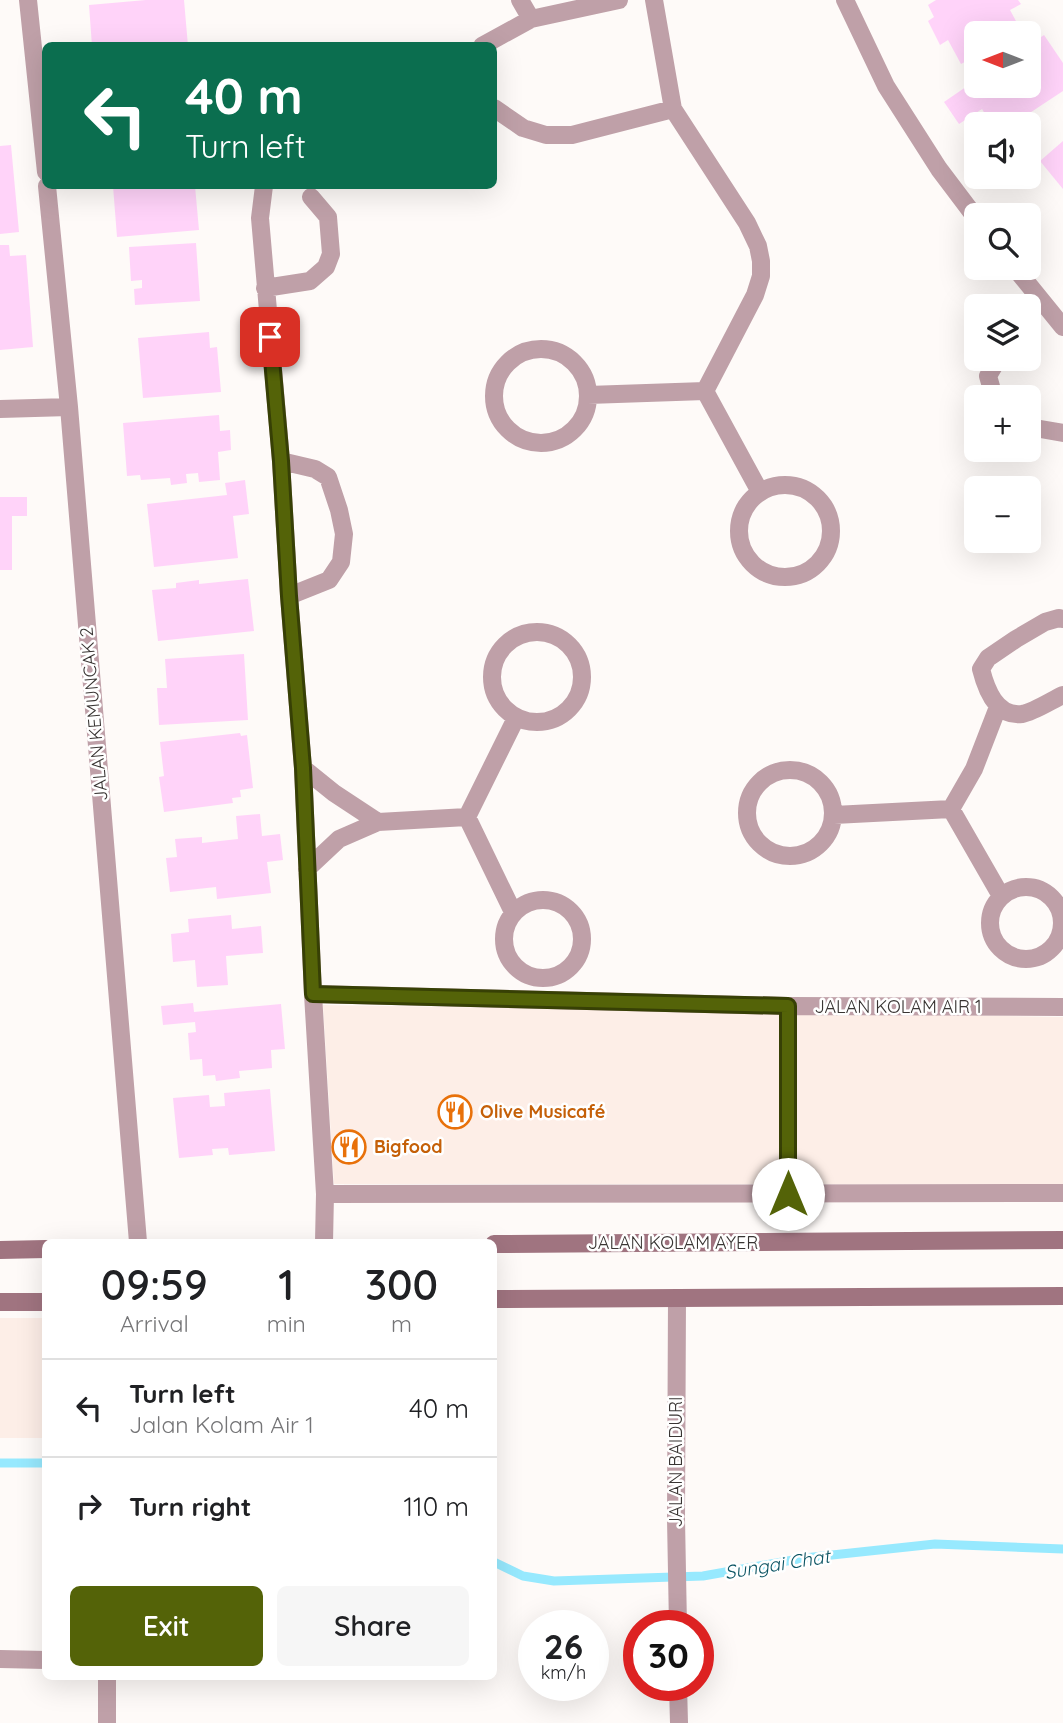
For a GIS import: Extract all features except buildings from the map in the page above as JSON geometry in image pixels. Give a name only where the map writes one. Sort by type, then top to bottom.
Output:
[{"type":"main road","name":"JALAN KOLAM AYER","points":[[497,1244],[1063,1240]]},
{"type":"main road","points":[[0,1250],[42,1249]]},
{"type":"main road","points":[[497,1299],[1063,1296]]},
{"type":"main road","points":[[0,1302],[42,1302]]},
{"type":"street","points":[[29,0],[42,132]]},
{"type":"street","points":[[520,0],[531,19]]},
{"type":"street","points":[[489,42],[531,19],[619,0]]},
{"type":"street","points":[[654,0],[673,108],[747,223],[758,246],[761,261],[761,276],[755,295],[705,391]]},
{"type":"street","points":[[845,0],[886,86],[939,169],[965,203]]},
{"type":"street","points":[[497,110],[523,128],[546,135],[572,135],[673,108]]},
{"type":"street","name":"JALAN KEMUNCAK 2","points":[[47,189],[69,407],[138,1239]]},
{"type":"street","points":[[264,189],[260,218],[303,768],[325,1195],[324,1239]]},
{"type":"street","points":[[265,288],[310,281],[326,267],[331,254],[328,217],[311,197]]},
{"type":"street","points":[[1041,309],[1063,327]]},
{"type":"street","points":[[534,349],[550,349],[565,355],[577,366],[585,380],[588,396],[579,424],[568,434],[555,440],[540,442],[526,440],[513,433],[502,422],[496,409],[494,393],[498,377],[506,364],[519,354],[534,349]]},
{"type":"street","points":[[588,396],[705,391]]},
{"type":"street","points":[[705,391],[760,492]]},
{"type":"street","points":[[0,409],[69,407]]},
{"type":"street","points":[[1041,429],[1063,433]]},
{"type":"street","points":[[281,461],[315,469],[328,477],[344,534],[341,562],[329,580],[289,596]]},
{"type":"street","points":[[773,486],[802,488],[815,496],[824,507],[830,521],[831,535],[820,562],[807,572],[792,577],[777,577],[762,572],[750,562],[738,533],[741,517],[748,503],[760,492],[773,486]]},
{"type":"street","points":[[1063,619],[1045,622],[988,658],[981,668],[986,688],[998,707],[1011,713],[1023,714],[1063,695]]},
{"type":"street","points":[[534,632],[562,639],[573,650],[580,664],[583,679],[580,694],[572,707],[560,717],[546,722],[530,722],[516,718],[496,696],[493,682],[498,654],[520,635],[534,632]]},
{"type":"street","points":[[951,809],[974,769],[998,707]]},
{"type":"street","points":[[467,817],[516,718]]},
{"type":"street","points":[[303,768],[334,793],[378,822]]},
{"type":"street","points":[[785,769],[800,770],[814,776],[825,786],[832,800],[834,814],[831,828],[814,850],[802,856],[788,857],[774,854],[762,847],[753,837],[746,809],[758,782],[785,769]]},
{"type":"street","points":[[834,814],[951,809]]},
{"type":"street","points":[[951,809],[1001,896]]},
{"type":"street","points":[[307,869],[339,839],[378,822],[467,817]]},
{"type":"street","points":[[467,817],[513,912]]},
{"type":"street","points":[[1037,888],[1057,903],[1062,915],[1062,928],[1059,940],[1051,950],[1042,957],[1019,960],[1008,956],[999,948],[993,939],[990,916],[1001,896],[1012,889],[1037,888]]},
{"type":"street","points":[[537,899],[564,904],[581,925],[583,939],[574,964],[564,973],[552,977],[540,978],[518,969],[505,948],[504,935],[513,912],[537,899]]},
{"type":"street","name":"JALAN KOLAM AIR 1","points":[[313,994],[788,1006],[1063,1007]]},
{"type":"street","points":[[788,1006],[788,1194]]},
{"type":"street","points":[[325,1195],[1063,1194]]},
{"type":"street","name":"JALAN BAIDURI","points":[[677,1298],[678,1610]]},
{"type":"street","points":[[0,1659],[42,1660]]},
{"type":"street","points":[[107,1680],[107,1723]]},
{"type":"street","points":[[678,1701],[679,1723]]},
{"type":"shaded area","points":[[323,1005],[1063,1017],[1063,1184],[334,1184]]},
{"type":"shaded area","points":[[0,1318],[42,1318],[42,1438],[0,1438]]},
{"type":"waterway","name":"Sungai Chat","points":[[0,1463],[42,1463]]},
{"type":"waterway","name":"Sungai Chat","points":[[497,1563],[523,1576],[554,1581],[703,1576],[804,1558],[935,1544],[1063,1549]]},
{"type":"place","name":"Olive Musicafé","points":[[455,1112]]},
{"type":"place","name":"Bigfood","points":[[349,1147]]},
{"type":"route","points":[[270,337],[303,768],[313,994],[788,1006],[788,1194]]}]
